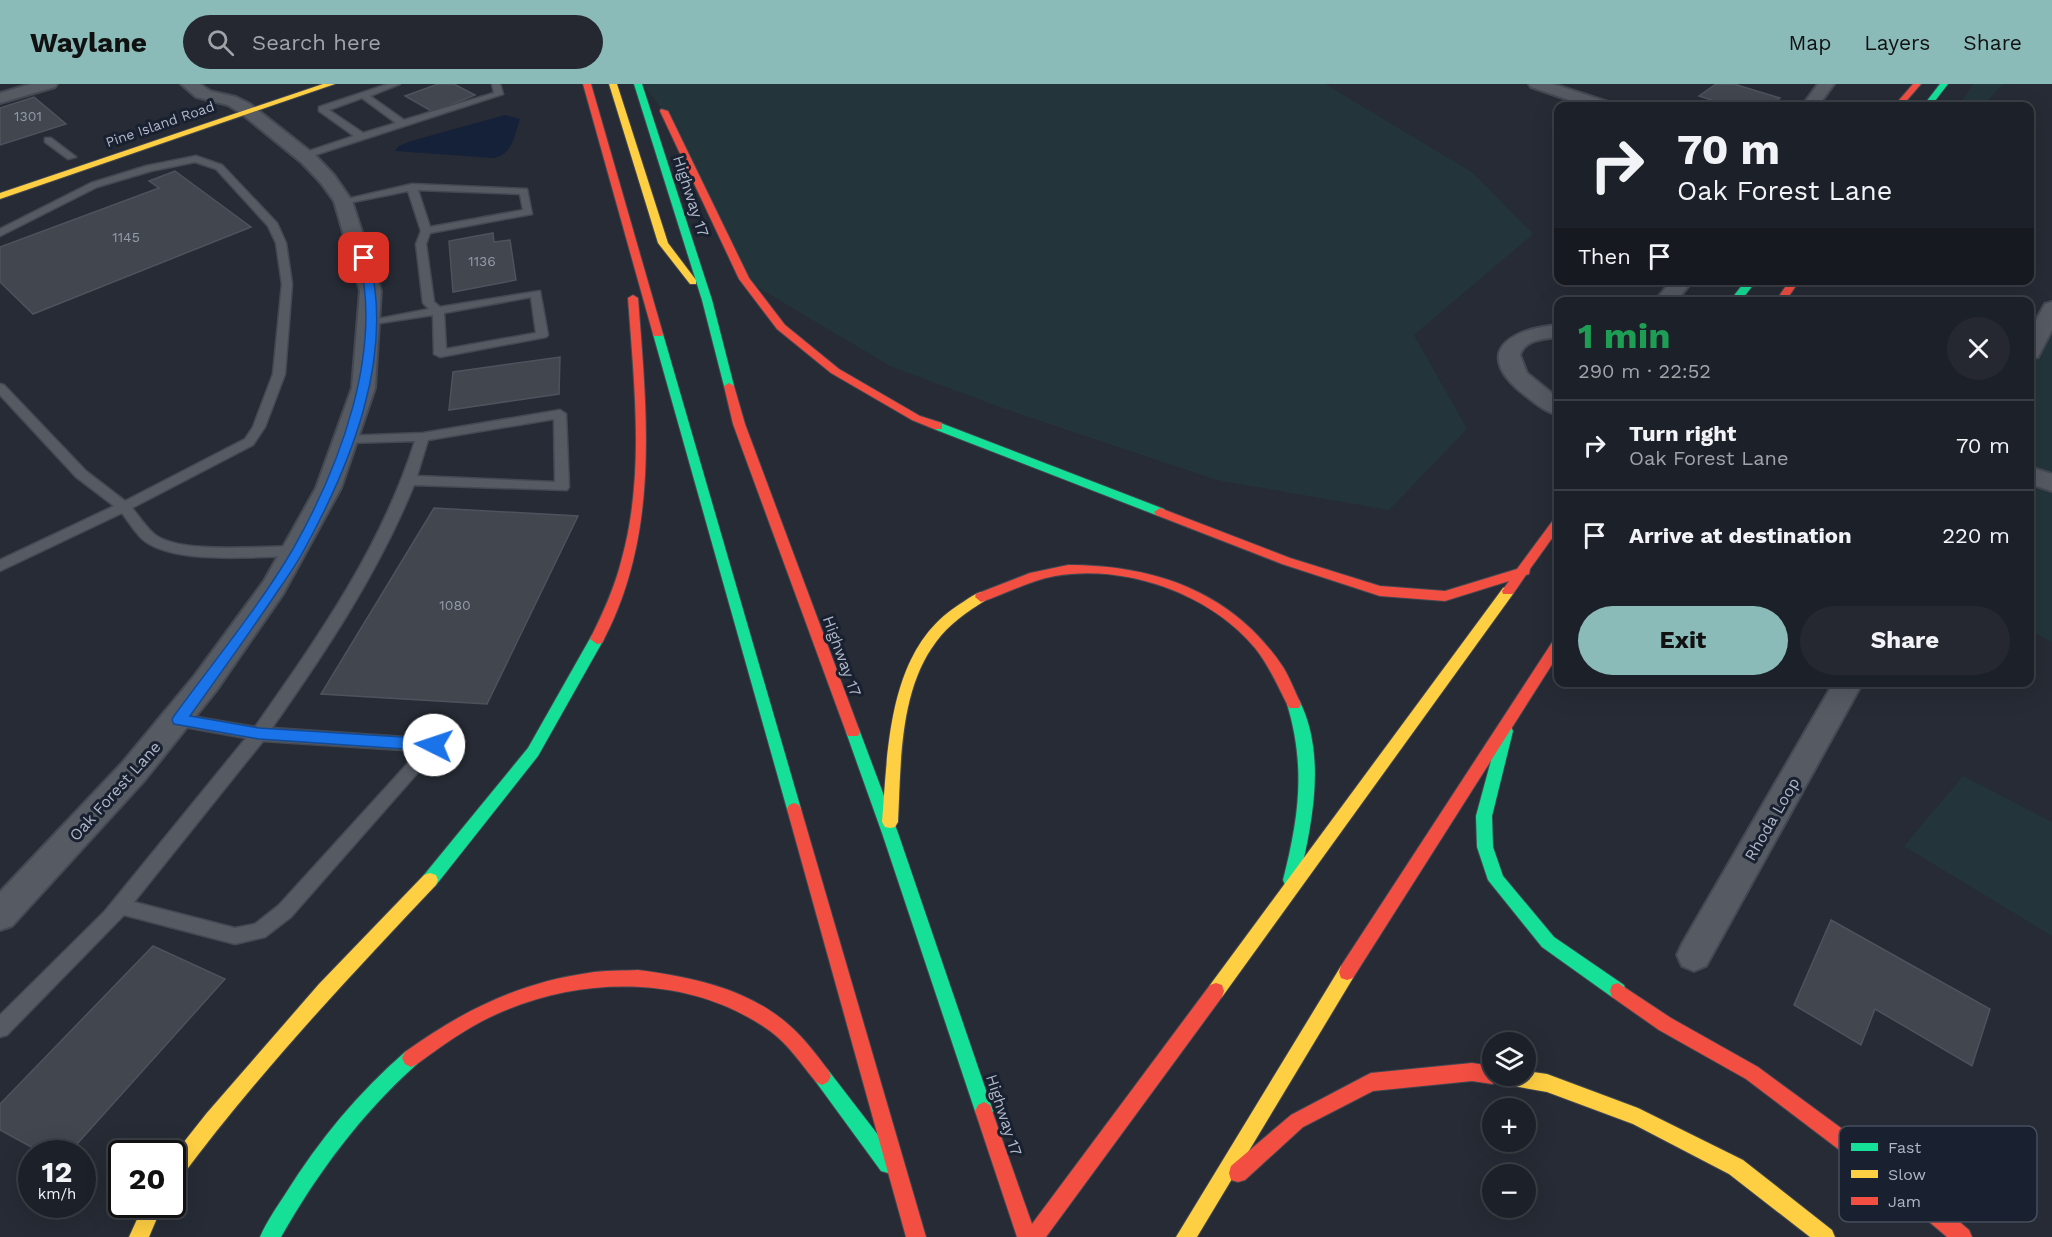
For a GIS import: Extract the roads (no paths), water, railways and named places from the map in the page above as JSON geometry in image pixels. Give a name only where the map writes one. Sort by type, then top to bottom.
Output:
[{"type":"main road","name":"Pine Island Road","points":[[0,181],[237,99],[290,84]]},
{"type":"main road","name":"Pine Island Road","points":[[0,195],[237,99],[331,84]]},
{"type":"main road","points":[[587,84],[916,1237]]},
{"type":"main road","points":[[613,84],[663,243],[708,300]]},
{"type":"main road","name":"Highway 17","points":[[638,84],[708,300],[739,424],[890,832],[1027,1237]]},
{"type":"main road","points":[[642,84],[666,114],[744,279],[781,327],[835,371],[916,418],[1286,561],[1380,591],[1444,596],[1525,571]]},
{"type":"main road","points":[[1901,102],[1917,84]]},
{"type":"main road","points":[[1930,102],[1944,84]]},
{"type":"main road","points":[[186,1154],[212,1120],[325,990],[420,892],[533,752],[601,631],[625,571],[639,510],[642,435],[629,233]]},
{"type":"main road","points":[[1738,297],[1748,285]]},
{"type":"main road","points":[[1034,1237],[1185,1031],[1287,897],[1554,528]]},
{"type":"main road","points":[[890,832],[900,706],[914,668],[940,630],[966,605],[1009,585],[1067,570],[1120,571],[1172,584],[1218,607],[1257,640],[1285,680],[1302,729],[1308,774],[1306,820],[1287,897]]},
{"type":"main road","points":[[1186,1237],[1216,1192],[1365,942],[1506,731],[1554,652]]},
{"type":"main road","points":[[1506,731],[1484,816],[1485,847],[1496,880],[1548,942],[1665,1024],[1752,1073],[1839,1138]]},
{"type":"main road","points":[[270,1237],[312,1168],[363,1101],[415,1054],[468,1020],[521,999],[568,983],[618,978],[673,983],[729,998],[775,1024],[808,1059],[900,1180]]},
{"type":"main road","points":[[1216,1192],[1297,1121],[1371,1082],[1472,1072],[1482,1074]]},
{"type":"main road","points":[[1536,1081],[1547,1083],[1638,1117],[1736,1167],[1825,1237]]},
{"type":"main road","points":[[139,1237],[148,1218]]},
{"type":"main road","points":[[1944,1222],[1962,1237]]},
{"type":"street","points":[[0,98],[49,84]]},
{"type":"street","name":"Oak Forest Lane","points":[[0,915],[89,822],[179,720],[249,624],[298,551],[329,488],[367,375],[371,323],[369,276],[359,239],[343,201],[326,176],[306,155],[237,99],[204,94],[189,84]]},
{"type":"street","points":[[1537,84],[1590,102]]},
{"type":"street","points":[[1813,102],[1826,84]]},
{"type":"street","points":[[1668,297],[1679,285]]},
{"type":"street","points":[[2034,344],[2052,308]]},
{"type":"street","points":[[1554,331],[1538,332],[1518,338],[1510,350],[1510,364],[1519,378],[1554,405]]},
{"type":"street","points":[[1534,391],[1554,398]]},
{"type":"street","points":[[2034,476],[2052,483]]},
{"type":"street","name":"Rhoda Loop","points":[[1694,955],[1846,687]]},
{"type":"lane","points":[[361,136],[322,110],[396,84]]},
{"type":"lane","points":[[306,155],[499,94],[496,84]]},
{"type":"lane","points":[[363,95],[402,123]]},
{"type":"lane","points":[[48,140],[71,158]]},
{"type":"lane","points":[[0,233],[94,185],[175,161],[196,159],[219,167],[273,225],[281,243],[287,284],[279,374],[259,427],[249,442],[124,507],[0,566]]},
{"type":"lane","points":[[371,323],[438,311],[536,293],[542,335],[440,354],[438,311],[429,303],[421,244],[426,231],[412,187]]},
{"type":"lane","points":[[343,201],[412,187],[524,191],[528,212],[426,231]]},
{"type":"lane","points":[[0,388],[81,474],[124,507],[149,538],[170,548],[198,552],[298,551]]},
{"type":"lane","points":[[347,439],[423,437],[560,414],[562,487],[409,480]]},
{"type":"lane","points":[[0,1028],[120,906],[259,734],[326,638],[378,549],[409,480],[423,437]]},
{"type":"lane","points":[[120,906],[235,936],[259,931],[285,911],[434,745],[259,734],[179,720]]},
{"type":"water","points":[[505,115],[520,119],[509,148],[505,153],[494,158],[395,151],[399,146],[411,141]]}]
